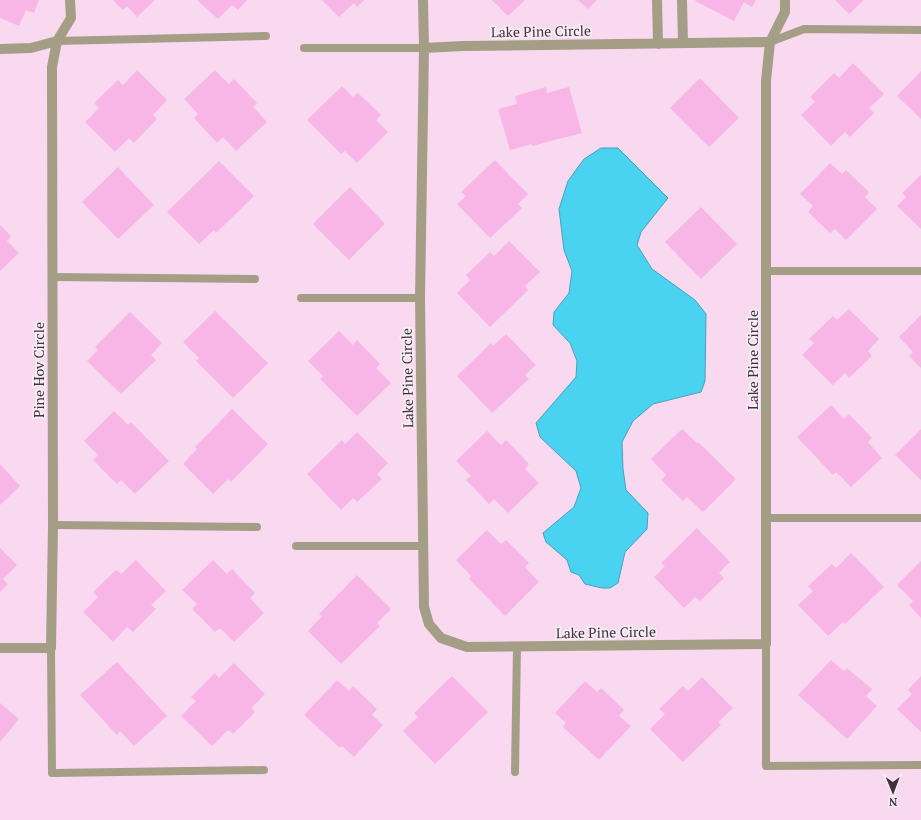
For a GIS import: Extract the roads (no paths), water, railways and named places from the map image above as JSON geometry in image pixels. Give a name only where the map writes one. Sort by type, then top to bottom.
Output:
[{"type":"street","name":"Pine Hov Circle","points":[[51,648],[53,525],[52,67],[57,42],[71,18],[70,0]]},
{"type":"street","name":"Lake Pine Circle","points":[[423,0],[424,48],[420,298],[424,607],[429,624],[442,638],[467,647],[766,644],[766,81],[770,42],[785,12],[784,0]]},
{"type":"street","points":[[658,0],[658,44]]},
{"type":"street","points":[[682,0],[683,43]]},
{"type":"street","points":[[0,49],[31,48],[57,42]]},
{"type":"street","name":"Lake Pine Circle","points":[[424,48],[463,46],[770,42]]},
{"type":"street","points":[[0,648],[51,648]]},
{"type":"lane","points":[[770,42],[804,29],[921,30]]},
{"type":"lane","points":[[57,42],[266,36]]},
{"type":"lane","points":[[304,48],[424,48]]},
{"type":"lane","points":[[765,271],[921,271]]},
{"type":"lane","points":[[52,277],[255,279]]},
{"type":"lane","points":[[301,298],[420,298]]},
{"type":"lane","points":[[766,518],[921,518]]},
{"type":"lane","points":[[53,525],[257,527]]},
{"type":"lane","points":[[296,546],[423,546]]},
{"type":"lane","points":[[766,644],[766,766],[921,765]]},
{"type":"lane","points":[[515,772],[517,647]]},
{"type":"lane","points":[[51,648],[52,773],[264,770]]},
{"type":"water","points":[[601,148],[618,148],[668,198],[641,232],[637,245],[652,269],[695,300],[706,314],[705,381],[701,392],[653,404],[633,421],[622,442],[623,469],[626,490],[648,513],[647,529],[625,552],[618,583],[610,588],[602,588],[585,584],[579,575],[571,572],[567,560],[546,542],[543,533],[574,507],[581,488],[576,471],[540,437],[536,423],[576,377],[577,361],[570,343],[553,325],[554,312],[569,293],[572,271],[564,250],[559,209],[568,181],[584,159]]}]
